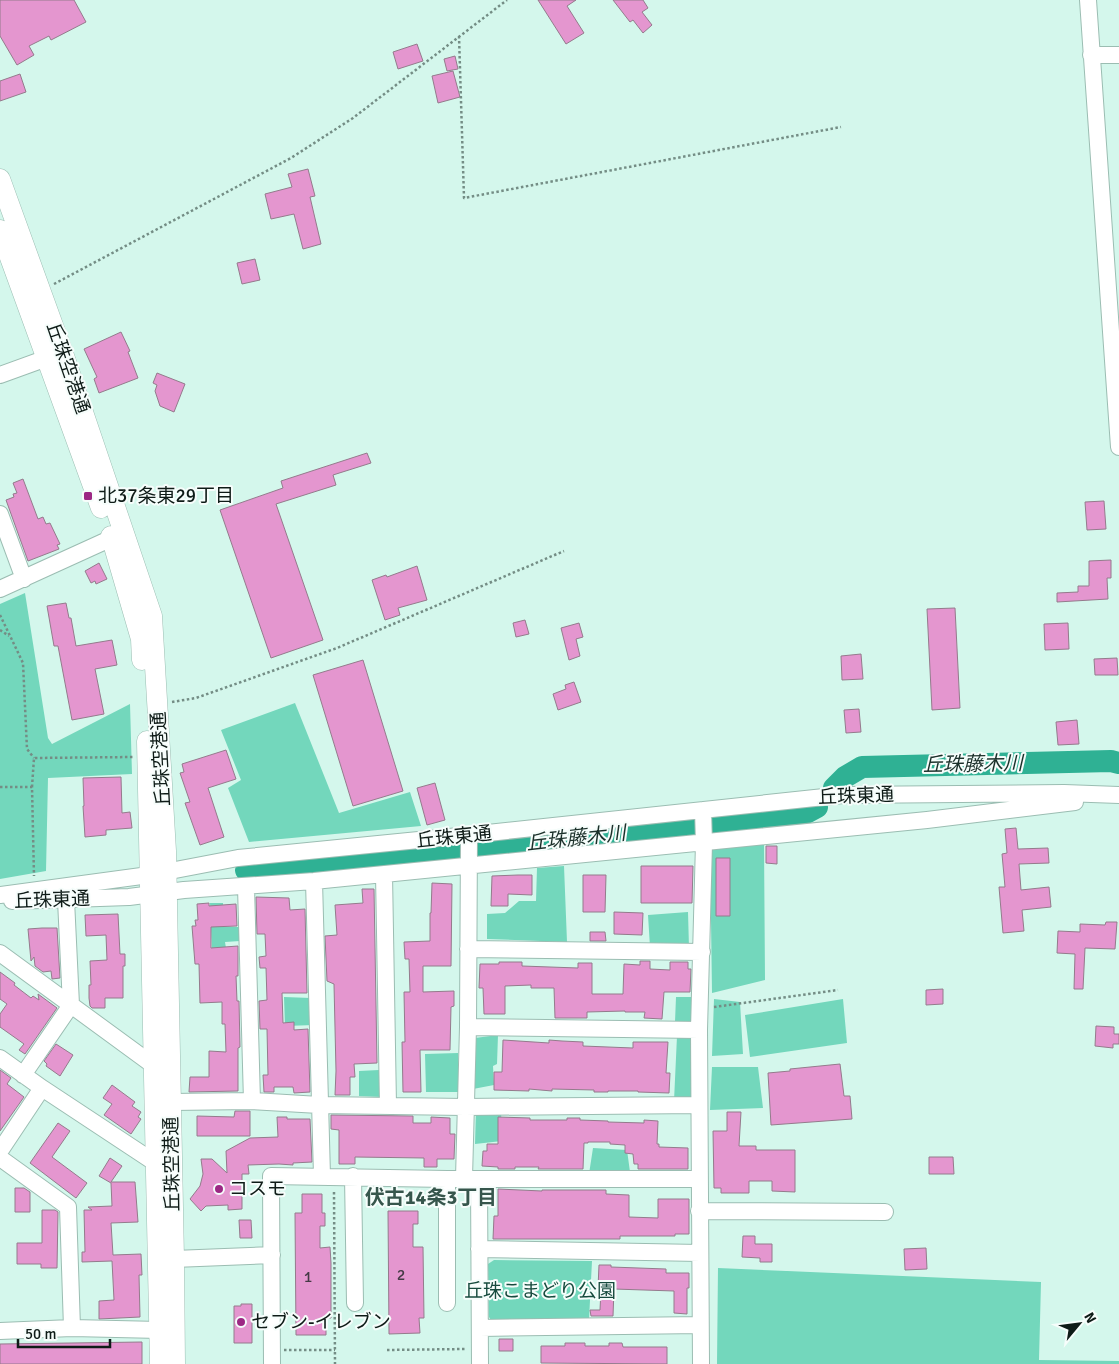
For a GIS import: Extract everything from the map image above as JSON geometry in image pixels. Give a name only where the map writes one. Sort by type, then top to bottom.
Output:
[{"type":"main road","name":"丘珠空港通","points":[[0,180],[40,291],[55,356]]},
{"type":"main road","name":"丘珠空港通","points":[[0,230],[55,356],[118,535],[152,616],[158,704],[158,884],[153,1064],[174,1260],[175,1364]]},
{"type":"main road","name":"丘珠空港通","points":[[118,535],[141,639],[171,1102],[165,1165],[160,1364]]},
{"type":"street","points":[[1088,0],[1091,55],[1113,275],[1119,447]]},
{"type":"street","points":[[1091,55],[1119,55]]},
{"type":"street","points":[[0,375],[55,356]]},
{"type":"street","points":[[0,514],[24,579]]},
{"type":"street","points":[[0,589],[118,535]]},
{"type":"street","name":"丘珠東通","points":[[0,902],[66,900],[158,884],[238,858],[805,798],[843,795],[1064,793],[1119,795]]},
{"type":"street","name":"丘珠東通","points":[[0,895],[33,890],[158,884],[184,890],[314,881],[927,820],[1119,795]]},
{"type":"street","points":[[701,1364],[699,1030],[704,843],[703,810]]},
{"type":"street","points":[[469,835],[468,1027],[465,1107],[479,1249],[480,1364]]},
{"type":"street","points":[[384,874],[388,1105]]},
{"type":"street","points":[[314,881],[319,1105],[328,1181]]},
{"type":"street","points":[[246,887],[252,1101]]},
{"type":"street","points":[[23,1075],[71,1005],[66,900]]},
{"type":"street","points":[[468,949],[702,952]]},
{"type":"street","points":[[0,953],[153,1064]]},
{"type":"street","points":[[468,1027],[699,1030]]},
{"type":"street","points":[[0,1058],[42,1088],[165,1165]]},
{"type":"street","points":[[0,1151],[42,1088]]},
{"type":"street","points":[[171,1102],[252,1101],[319,1105],[465,1107],[699,1105]]},
{"type":"street","points":[[0,1158],[68,1207],[72,1328]]},
{"type":"street","points":[[276,1357],[272,1255],[272,1176],[328,1181],[353,1176],[447,1180],[699,1179]]},
{"type":"street","points":[[353,1176],[355,1303]]},
{"type":"street","points":[[447,1180],[447,1303]]},
{"type":"street","points":[[699,1212],[885,1212]]},
{"type":"street","points":[[479,1249],[700,1253]]},
{"type":"street","points":[[174,1260],[272,1255]]},
{"type":"street","points":[[0,1320],[0,1331],[72,1328],[160,1330]]},
{"type":"street","points":[[480,1328],[700,1325]]},
{"type":"path","points":[[40,291],[291,158],[353,118],[507,0]]},
{"type":"path","points":[[459,36],[464,198],[841,128]]},
{"type":"path","points":[[158,704],[196,698],[337,648],[564,551]]},
{"type":"path","points":[[0,615],[23,663],[27,750],[34,758],[32,787],[33,890]]},
{"type":"path","points":[[0,630],[11,638]]},
{"type":"path","points":[[34,758],[135,757]]},
{"type":"path","points":[[0,787],[32,787]]},
{"type":"path","points":[[700,1010],[838,990]]},
{"type":"path","points":[[328,1181],[336,1364]]},
{"type":"path","points":[[387,1350],[473,1349]]},
{"type":"path","points":[[276,1357],[335,1350]]},
{"type":"green space","points":[[25,593],[48,738],[52,744],[130,704],[132,774],[48,778],[46,871],[0,879],[0,604]]},
{"type":"green space","points":[[295,703],[339,813],[410,792],[421,826],[249,842],[228,788],[241,780],[221,730]]},
{"type":"green space","points":[[764,844],[765,980],[712,993],[710,847]]},
{"type":"green space","points":[[564,866],[567,942],[487,939],[487,914],[505,913],[519,901],[536,901],[537,868]]},
{"type":"green space","points":[[210,903],[223,903],[224,927],[240,927],[240,941],[225,942],[226,948],[212,949]]},
{"type":"green space","points":[[688,912],[689,948],[650,947],[648,915]]},
{"type":"green space","points":[[284,997],[311,998],[314,1025],[285,1026]]},
{"type":"green space","points":[[676,997],[695,997],[696,1023],[675,1022]]},
{"type":"green space","points":[[714,999],[740,1002],[743,1054],[712,1056]]},
{"type":"green space","points":[[843,999],[847,1043],[750,1057],[745,1015]]},
{"type":"green space","points":[[498,1035],[497,1064],[493,1066],[494,1085],[473,1089],[475,1038]]},
{"type":"green space","points":[[677,1036],[695,1038],[693,1100],[674,1101]]},
{"type":"green space","points":[[458,1053],[458,1092],[426,1092],[425,1054]]},
{"type":"green space","points":[[712,1067],[758,1067],[763,1108],[710,1110]]},
{"type":"green space","points":[[379,1070],[382,1097],[359,1096],[359,1071]]},
{"type":"green space","points":[[476,1110],[501,1110],[502,1141],[475,1144]]},
{"type":"green space","points":[[593,1148],[627,1150],[630,1172],[589,1174]]},
{"type":"green space","name":"丘珠こまどり公園","points":[[494,1260],[592,1261],[589,1320],[492,1322],[489,1317],[488,1264]]},
{"type":"green space","points":[[718,1268],[1041,1282],[1039,1360],[1119,1361],[1119,1364],[717,1364]]},
{"type":"building","points":[[0,0],[74,0],[86,22],[51,40],[49,36],[29,46],[34,55],[17,65],[0,36]]},
{"type":"building","points":[[538,0],[576,0],[567,6],[584,33],[566,44]]},
{"type":"building","points":[[613,0],[643,0],[648,8],[642,12],[652,25],[643,33],[633,20],[630,22]]},
{"type":"building","points":[[417,44],[423,61],[398,69],[393,52]]},
{"type":"building","points":[[455,56],[458,69],[447,71],[444,59]]},
{"type":"building","points":[[453,71],[460,97],[438,103],[432,76]]},
{"type":"building","points":[[20,74],[26,92],[0,101],[0,81]]},
{"type":"building","points":[[308,169],[315,196],[310,197],[321,244],[303,249],[294,214],[271,219],[265,194],[292,187],[288,174]]},
{"type":"building","points":[[255,259],[260,280],[242,284],[237,263]]},
{"type":"building","points":[[121,332],[130,351],[128,352],[138,378],[99,393],[94,379],[97,377],[84,349]]},
{"type":"building","points":[[157,373],[185,384],[174,412],[160,406],[155,391],[157,385],[153,383]]},
{"type":"building","points":[[367,453],[371,463],[333,475],[336,485],[276,504],[323,640],[271,658],[220,510],[283,488],[281,481]]},
{"type":"building","points":[[23,479],[38,519],[43,517],[46,524],[50,523],[60,544],[57,545],[59,549],[28,561],[6,500],[14,497],[13,494],[17,493],[13,483]]},
{"type":"building","points":[[1104,501],[1106,529],[1087,530],[1085,502]]},
{"type":"building","points":[[1111,560],[1111,578],[1107,578],[1108,599],[1057,602],[1057,593],[1078,592],[1078,586],[1089,586],[1089,561]]},
{"type":"building","points":[[99,563],[107,579],[96,584],[95,581],[91,583],[85,571]]},
{"type":"building","points":[[417,566],[427,600],[398,608],[400,615],[385,620],[372,580],[386,575],[387,577]]},
{"type":"building","points":[[66,603],[76,646],[112,640],[117,665],[95,669],[104,714],[72,720],[58,646],[54,646],[47,606]]},
{"type":"building","points":[[955,608],[960,708],[932,710],[927,609]]},
{"type":"building","points":[[525,620],[529,634],[516,637],[513,623]]},
{"type":"building","points":[[579,623],[583,637],[576,639],[580,656],[569,660],[561,628]]},
{"type":"building","points":[[1068,623],[1069,649],[1045,650],[1044,624]]},
{"type":"building","points":[[861,654],[863,679],[842,680],[841,656]]},
{"type":"building","points":[[1117,658],[1118,675],[1095,675],[1094,659]]},
{"type":"building","points":[[363,660],[403,791],[353,806],[313,675]]},
{"type":"building","points":[[574,682],[581,702],[558,710],[553,694],[566,689],[565,685]]},
{"type":"building","points":[[859,709],[861,732],[846,733],[844,710]]},
{"type":"building","points":[[1077,720],[1079,744],[1058,745],[1056,722]]},
{"type":"building","points":[[226,750],[236,779],[208,788],[224,837],[200,845],[185,803],[190,802],[180,773],[184,772],[182,764]]},
{"type":"building","points":[[121,777],[122,813],[130,812],[132,828],[106,830],[106,835],[85,837],[83,778]]},
{"type":"building","points":[[435,783],[445,820],[427,825],[417,788]]},
{"type":"building","points":[[1016,828],[1018,849],[1048,848],[1049,863],[1019,864],[1021,890],[1049,887],[1051,907],[1022,910],[1024,931],[1003,933],[999,887],[1005,887],[1002,854],[1007,853],[1005,829]]},
{"type":"building","points":[[766,846],[777,846],[777,864],[766,863]]},
{"type":"building","points":[[716,858],[730,858],[730,916],[716,916]]},
{"type":"building","points":[[641,866],[693,866],[692,903],[641,903]]},
{"type":"building","points":[[532,875],[532,895],[508,894],[508,906],[491,906],[492,876]]},
{"type":"building","points":[[583,875],[606,875],[605,912],[583,912]]},
{"type":"building","points":[[432,883],[452,884],[451,966],[423,966],[423,992],[454,991],[454,1006],[451,1007],[450,1050],[420,1050],[421,1092],[403,1092],[404,992],[410,992],[409,959],[405,959],[404,942],[430,941]]},
{"type":"building","points":[[362,889],[374,889],[377,1063],[354,1064],[355,1077],[350,1077],[350,1095],[335,1095],[334,984],[327,981],[325,936],[337,935],[335,905],[363,903]]},
{"type":"building","points":[[256,897],[289,898],[290,910],[305,909],[307,993],[282,993],[283,1023],[294,1022],[294,1030],[308,1029],[310,1092],[294,1093],[293,1087],[274,1087],[274,1092],[264,1092],[263,1075],[268,1075],[267,1029],[260,1029],[259,1001],[267,1000],[266,968],[260,968],[259,957],[266,956],[265,934],[257,934]]},
{"type":"building","points":[[209,903],[209,906],[236,904],[237,926],[211,927],[211,948],[238,946],[238,976],[236,976],[237,1001],[239,1001],[240,1047],[238,1048],[238,1091],[189,1092],[190,1077],[209,1077],[209,1051],[226,1052],[225,1024],[222,1024],[222,1002],[200,1003],[199,964],[195,964],[192,926],[196,926],[195,920],[198,920],[197,904]]},
{"type":"building","points":[[614,912],[643,913],[642,935],[614,934]]},
{"type":"building","points":[[118,914],[120,954],[125,954],[123,998],[105,998],[105,1008],[92,1008],[89,998],[89,985],[91,985],[90,961],[107,960],[106,935],[86,936],[85,915]]},
{"type":"building","points":[[1106,922],[1117,922],[1115,949],[1085,948],[1083,989],[1074,989],[1075,954],[1057,953],[1058,931],[1080,932],[1080,924],[1105,925]]},
{"type":"building","points":[[57,928],[60,978],[52,979],[51,971],[43,972],[35,966],[34,957],[31,961],[28,929]]},
{"type":"building","points":[[590,932],[605,932],[606,941],[590,941]]},
{"type":"building","points":[[640,961],[650,961],[650,969],[670,970],[670,962],[688,962],[688,969],[691,969],[690,992],[664,992],[662,1019],[644,1018],[645,1012],[625,1011],[587,1012],[587,1018],[555,1018],[554,988],[531,988],[531,985],[505,986],[505,1014],[484,1014],[483,988],[479,988],[480,964],[522,962],[522,966],[578,968],[578,963],[592,963],[592,994],[623,994],[624,964],[640,965]]},
{"type":"building","points":[[0,972],[31,998],[33,996],[39,1000],[38,994],[57,1008],[25,1054],[19,1050],[24,1044],[0,1027],[0,1014],[7,1004],[0,999]]},
{"type":"building","points":[[943,989],[943,1004],[926,1005],[926,990]]},
{"type":"building","points":[[1096,1026],[1114,1027],[1114,1034],[1119,1034],[1119,1044],[1113,1044],[1113,1048],[1095,1046]]},
{"type":"building","points":[[503,1040],[549,1043],[549,1040],[583,1042],[583,1046],[633,1048],[633,1042],[668,1042],[666,1073],[670,1073],[669,1093],[638,1091],[594,1092],[594,1090],[552,1089],[552,1091],[529,1089],[529,1091],[494,1090],[494,1072],[502,1072]]},
{"type":"building","points":[[56,1044],[73,1055],[60,1076],[46,1066],[47,1064],[44,1061]]},
{"type":"building","points":[[840,1064],[844,1096],[850,1096],[852,1119],[771,1125],[768,1073]]},
{"type":"building","points":[[0,1070],[11,1078],[7,1084],[24,1097],[0,1131]]},
{"type":"building","points":[[112,1085],[135,1102],[132,1106],[141,1112],[138,1117],[141,1119],[131,1134],[104,1115],[112,1104],[103,1098]]},
{"type":"building","points":[[235,1111],[250,1111],[250,1136],[197,1136],[197,1116],[234,1117]]},
{"type":"building","points":[[727,1112],[741,1112],[739,1146],[756,1146],[756,1150],[795,1150],[795,1192],[772,1191],[772,1181],[749,1181],[749,1193],[721,1193],[721,1188],[714,1188],[713,1131],[727,1131]]},
{"type":"building","points":[[331,1115],[413,1116],[413,1123],[431,1123],[431,1117],[450,1118],[450,1134],[455,1134],[454,1159],[437,1159],[437,1167],[424,1167],[424,1158],[355,1157],[355,1164],[339,1164],[339,1130],[331,1129]]},
{"type":"building","points":[[277,1117],[310,1119],[312,1162],[293,1163],[293,1165],[248,1165],[249,1174],[242,1174],[242,1209],[228,1210],[228,1205],[206,1206],[201,1211],[190,1199],[200,1186],[203,1174],[201,1159],[212,1159],[227,1173],[226,1151],[250,1138],[278,1137]]},
{"type":"building","points":[[498,1117],[530,1118],[530,1120],[580,1118],[580,1120],[644,1123],[644,1120],[658,1121],[657,1144],[659,1144],[659,1147],[688,1148],[688,1169],[638,1169],[638,1164],[634,1164],[633,1154],[625,1153],[625,1145],[610,1144],[610,1142],[584,1143],[583,1169],[515,1167],[515,1169],[498,1169],[498,1167],[482,1166],[483,1151],[487,1151],[487,1144],[498,1144]]},
{"type":"building","points":[[58,1123],[70,1131],[52,1157],[87,1183],[76,1198],[30,1163]]},
{"type":"building","points":[[929,1157],[953,1157],[954,1174],[929,1174]]},
{"type":"building","points":[[110,1158],[122,1166],[111,1182],[135,1182],[138,1222],[111,1223],[113,1255],[141,1254],[142,1275],[139,1275],[140,1317],[99,1319],[99,1301],[114,1300],[112,1261],[82,1262],[82,1252],[85,1252],[84,1210],[92,1210],[88,1207],[112,1206],[111,1183],[99,1176]]},
{"type":"building","points":[[15,1188],[24,1188],[30,1192],[30,1212],[15,1212]]},
{"type":"building","points":[[498,1189],[542,1191],[606,1190],[606,1194],[629,1195],[629,1217],[658,1218],[658,1199],[689,1199],[689,1234],[675,1234],[675,1236],[620,1236],[620,1239],[493,1239],[494,1216],[498,1216]]},
{"type":"building","points":[[302,1194],[322,1194],[322,1213],[325,1213],[325,1226],[320,1226],[320,1248],[330,1247],[331,1263],[331,1318],[326,1318],[326,1335],[296,1335],[295,1213],[302,1213]]},
{"type":"building","points":[[42,1210],[55,1210],[58,1212],[57,1268],[41,1268],[41,1264],[17,1264],[17,1243],[42,1243]]},
{"type":"building","points":[[388,1211],[418,1211],[418,1224],[413,1224],[413,1247],[423,1247],[424,1318],[419,1318],[420,1333],[389,1334]]},
{"type":"building","points":[[239,1220],[251,1220],[252,1238],[240,1238]]},
{"type":"building","points":[[743,1236],[755,1236],[755,1244],[772,1244],[772,1262],[760,1262],[760,1258],[742,1257]]},
{"type":"building","points":[[926,1248],[927,1269],[905,1270],[904,1249]]},
{"type":"building","points":[[599,1265],[666,1269],[666,1273],[689,1273],[687,1314],[674,1313],[674,1291],[614,1289],[613,1316],[591,1316],[590,1310],[600,1310],[601,1289],[598,1288]]},
{"type":"building","points":[[241,1304],[252,1304],[252,1343],[234,1343],[234,1306],[241,1306]]},
{"type":"building","points":[[499,1339],[513,1339],[513,1351],[499,1351]]},
{"type":"building","points":[[142,1342],[142,1364],[0,1364],[0,1344]]},
{"type":"building","points":[[565,1343],[585,1343],[585,1346],[609,1346],[609,1343],[622,1343],[623,1347],[667,1347],[667,1364],[541,1363],[541,1346],[565,1346]]},
{"type":"waterway","name":"丘珠藤木川","points":[[834,788],[845,777],[862,767],[1111,761],[1119,763]]},
{"type":"waterway","name":"丘珠藤木川","points":[[718,824],[804,814],[817,807]]},
{"type":"waterway","name":"丘珠藤木川","points":[[485,848],[696,826]]},
{"type":"waterway","name":"丘珠藤木川","points":[[246,870],[456,850]]},
{"type":"place","name":"北37条東29丁目","points":[[88,496]]},
{"type":"place","name":"コスモ","points":[[219,1189]]},
{"type":"place","name":"セブン-イレブン","points":[[241,1322]]},
{"type":"district","name":"伏古14条3丁目","points":[[431,1197]]}]
